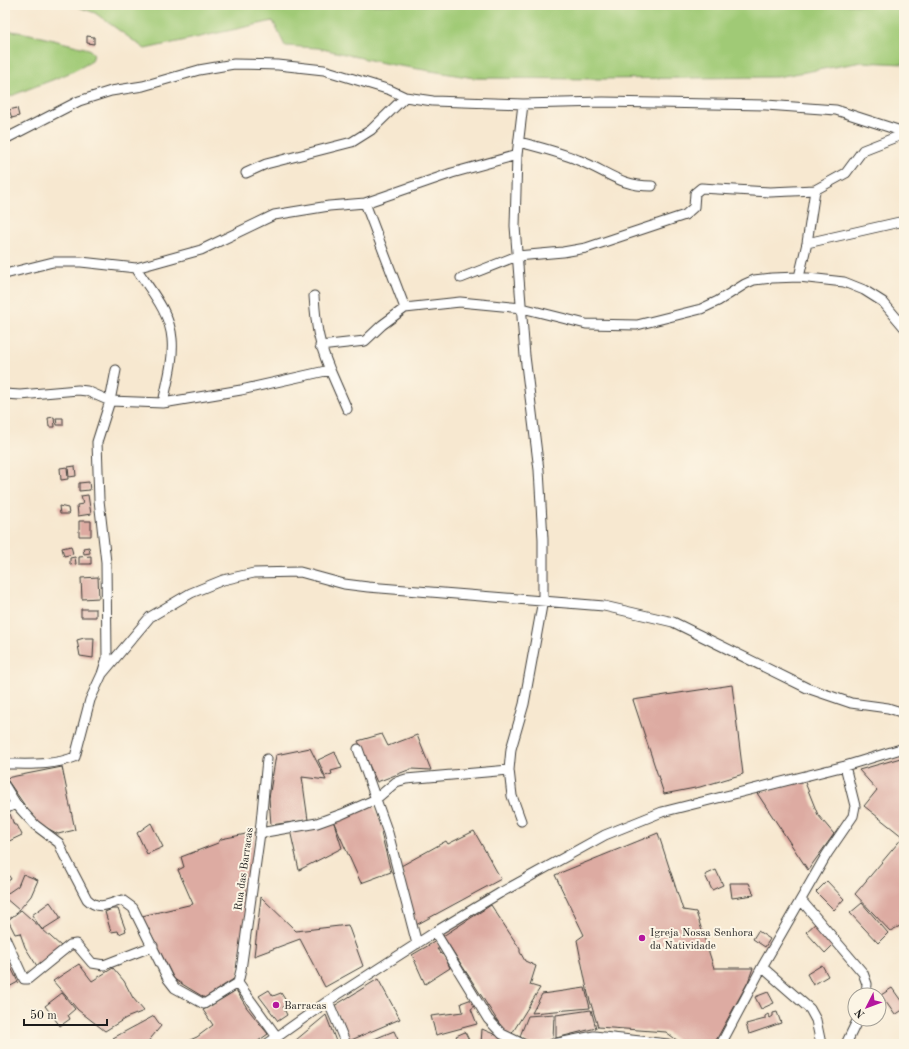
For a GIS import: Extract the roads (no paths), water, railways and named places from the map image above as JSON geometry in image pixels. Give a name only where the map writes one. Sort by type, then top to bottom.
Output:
[{"type":"street","points":[[5,140],[80,101],[111,91],[143,86],[199,70],[234,64],[278,65],[324,70],[390,90],[405,97],[448,103],[523,104],[603,102],[766,105],[836,110],[904,133]]},
{"type":"street","points":[[246,173],[266,164],[352,142],[362,137],[405,97]]},
{"type":"street","points":[[521,821],[512,796],[509,770],[511,749],[524,704],[543,600],[543,539],[539,470],[525,356],[514,226],[517,155],[523,104]]},
{"type":"street","points":[[461,278],[517,256],[563,252],[586,248],[684,215],[694,207],[695,193],[701,188],[770,192],[815,190],[846,173],[863,150],[904,133]]},
{"type":"street","points":[[519,142],[577,159],[625,183],[635,186],[652,186]]},
{"type":"street","points":[[5,274],[53,262],[81,262],[136,268],[201,250],[274,215],[328,206],[365,203],[452,174],[517,155]]},
{"type":"street","points":[[799,277],[807,243],[815,190]]},
{"type":"street","points":[[365,203],[405,308]]},
{"type":"street","points":[[807,243],[904,221]]},
{"type":"street","points":[[136,268],[162,307],[172,339],[172,356],[163,403]]},
{"type":"street","points":[[320,346],[365,341],[382,325],[405,308],[460,302],[522,308],[586,324],[637,325],[701,309],[754,280],[799,277],[844,282],[864,290],[883,302],[903,324]]},
{"type":"street","points":[[314,296],[320,346],[347,409]]},
{"type":"street","points":[[5,764],[47,764],[67,761],[75,757],[90,700],[102,674],[107,658],[106,562],[99,500],[97,442],[110,401],[116,370]]},
{"type":"street","points":[[5,394],[20,395],[78,390],[87,391],[110,401],[163,403],[241,390],[330,370]]},
{"type":"street","points":[[102,674],[150,617],[191,592],[223,580],[254,573],[300,572],[344,584],[368,587],[604,606],[673,622],[807,688],[851,703],[888,708],[904,713]]},
{"type":"street","points":[[268,1044],[328,1001],[435,932],[500,893],[605,835],[662,812],[845,766],[904,748]]},
{"type":"street","points":[[358,749],[388,833],[417,944]]},
{"type":"street","name":"Rua das Barracas","points":[[238,983],[260,833],[267,758]]},
{"type":"street","points":[[721,1044],[762,967],[827,854],[853,816],[855,806],[845,766]]},
{"type":"street","points":[[260,833],[316,823],[342,814],[376,799],[396,782],[406,779],[509,770]]},
{"type":"street","points":[[5,786],[16,804],[35,825],[59,843],[88,899],[98,907],[122,900],[133,908],[168,978],[175,988],[204,1004],[238,983],[277,1037]]},
{"type":"street","points":[[5,809],[16,804]]},
{"type":"street","points":[[801,900],[862,973],[867,984],[867,987]]},
{"type":"street","points":[[435,932],[488,1018],[502,1034],[523,1044]]},
{"type":"street","points":[[5,938],[24,979],[28,979],[70,945],[76,944],[92,963],[104,965],[153,946]]},
{"type":"street","points":[[762,967],[810,1009],[816,1020],[822,1044]]},
{"type":"street","points":[[328,1001],[346,1044]]},
{"type":"street","points":[[846,1044],[854,1027]]},
{"type":"street","points":[[553,1044],[594,1036],[668,1044]]},
{"type":"place","name":"Igreja Nossa Senhora da Natividade","points":[[642,938]]},
{"type":"place","name":"Barracas","points":[[276,1005]]}]
